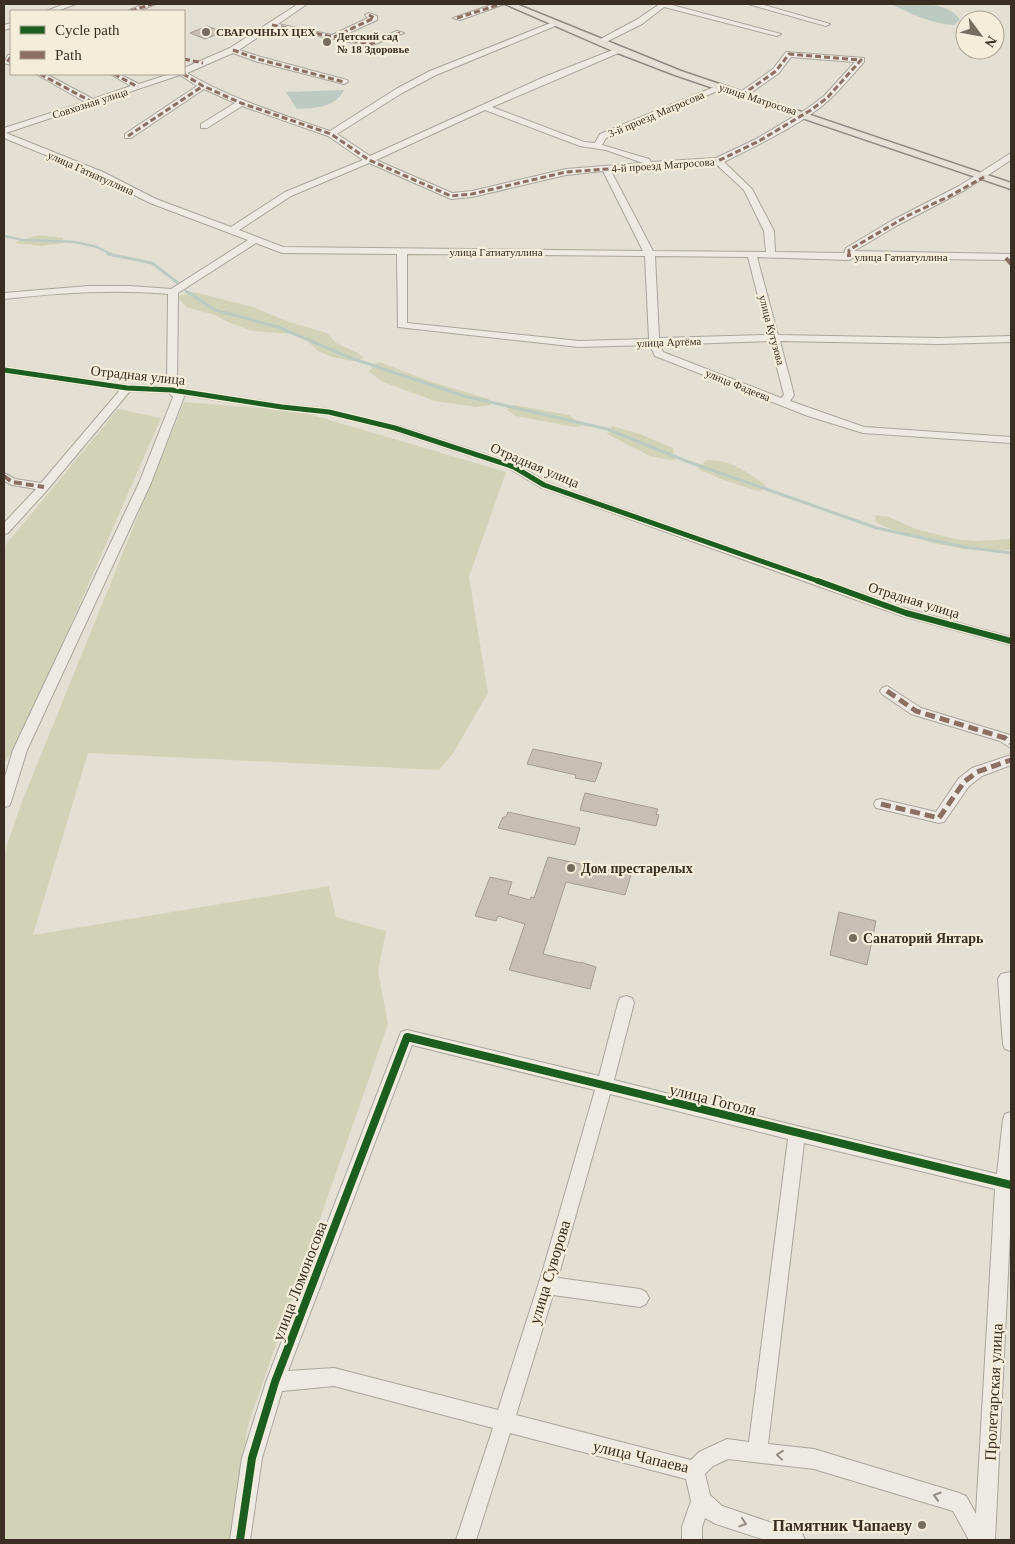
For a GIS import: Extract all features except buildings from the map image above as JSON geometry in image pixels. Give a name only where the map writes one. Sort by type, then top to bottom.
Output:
[{"type":"main road","name":"улица Матросова","points":[[509,4],[618,50],[720,87],[1011,186]]},
{"type":"street","points":[[53,10],[72,4]]},
{"type":"street","points":[[134,10],[152,4]]},
{"type":"street","points":[[185,72],[233,50],[303,4]]},
{"type":"street","points":[[457,18],[500,4]]},
{"type":"street","points":[[599,42],[639,22],[664,4],[777,34]]},
{"type":"street","points":[[752,4],[826,24]]},
{"type":"street","points":[[334,37],[374,18],[369,14]]},
{"type":"street","points":[[331,134],[399,91],[433,73],[556,24]]},
{"type":"street","points":[[272,25],[300,32],[370,44],[400,33]]},
{"type":"street","points":[[233,50],[258,59],[344,82]]},
{"type":"street","points":[[234,230],[288,194],[369,160],[547,79],[618,50]]},
{"type":"street","name":"4-й проезд Матросова","points":[[185,74],[203,86],[241,103],[331,134],[369,160],[451,196],[472,194],[566,172],[718,161],[759,141],[811,110],[826,98],[861,60],[788,54],[776,72],[742,94]]},
{"type":"street","points":[[185,59],[202,63]]},
{"type":"street","points":[[42,75],[92,102]]},
{"type":"street","points":[[116,75],[138,87]]},
{"type":"street","name":"Совхозная улица","points":[[4,131],[174,75]]},
{"type":"street","points":[[128,136],[203,86]]},
{"type":"street","name":"3-й проезд Матросова","points":[[597,146],[603,136],[720,87]]},
{"type":"street","points":[[204,126],[241,103]]},
{"type":"street","points":[[486,108],[583,144],[623,152],[646,161],[648,165]]},
{"type":"street","name":"улица Гатиатуллина","points":[[4,135],[100,174],[153,201],[234,230],[282,250],[1010,260]]},
{"type":"street","points":[[849,257],[849,250],[909,215],[948,197],[984,177],[1011,156]]},
{"type":"street","points":[[718,161],[748,189],[769,231],[772,256]]},
{"type":"street","points":[[606,169],[650,255],[654,343]]},
{"type":"street","points":[[4,296],[77,289],[150,289],[173,292],[255,240]]},
{"type":"street","name":"улица Артёма","points":[[402,251],[402,325],[579,344],[774,338],[939,341],[1011,339]]},
{"type":"street","name":"улица Кутузова","points":[[752,256],[789,395],[783,403]]},
{"type":"street","points":[[4,802],[20,750],[145,483],[179,397],[172,390],[173,292]]},
{"type":"street","name":"улица Фадеева","points":[[654,343],[659,354],[836,423],[863,430],[888,433],[1011,440]]},
{"type":"street","name":"Отрадная улица","points":[[4,370],[126,388],[172,390],[282,407],[329,412],[395,428],[514,467],[544,485],[723,547],[906,614],[1011,640]]},
{"type":"street","points":[[4,530],[44,487],[126,388]]},
{"type":"street","points":[[4,476],[12,482],[44,487]]},
{"type":"street","points":[[887,691],[916,711],[1005,738],[1011,743]]},
{"type":"street","points":[[881,804],[939,818],[964,782],[977,772],[1011,760]]},
{"type":"street","points":[[1011,978],[1006,978],[1011,1044]]},
{"type":"street","name":"улица Суворова","points":[[466,1540],[505,1422],[546,1285],[605,1085],[626,1003]]},
{"type":"street","name":"улица Гоголя","points":[[407,1038],[1008,1185]]},
{"type":"street","name":"улица Ломоносова","points":[[240,1540],[252,1458],[275,1382],[407,1038]]},
{"type":"street","name":"Пролетарская улица","points":[[985,1540],[1011,1119]]},
{"type":"street","points":[[757,1453],[797,1134]]},
{"type":"street","points":[[546,1285],[640,1298]]},
{"type":"street","name":"улица Чапаева","points":[[275,1382],[334,1377],[694,1471],[706,1459],[727,1449],[814,1459],[959,1503],[980,1540]]},
{"type":"street","points":[[692,1540],[692,1527],[701,1501],[694,1471]]},
{"type":"street","points":[[701,1501],[716,1514],[795,1540]]},
{"type":"green space","points":[[38,235],[63,238],[63,243],[42,246],[14,243]]},
{"type":"green space","points":[[194,292],[253,307],[289,322],[327,333],[336,343],[358,353],[364,358],[353,361],[332,357],[318,351],[303,337],[292,334],[252,331],[215,315],[186,307],[177,296]]},
{"type":"green space","points":[[379,362],[432,382],[489,399],[491,405],[477,407],[435,401],[383,382],[369,372]]},
{"type":"green space","points":[[184,402],[299,411],[506,472],[469,577],[488,693],[452,755],[439,770],[88,753],[33,935],[329,886],[336,917],[386,931],[378,971],[388,1024],[248,1425],[231,1540],[4,1540],[4,854],[21,804]]},
{"type":"green space","points":[[514,405],[569,415],[583,426],[574,427],[516,416],[507,410]]},
{"type":"green space","points":[[118,409],[161,418],[20,741],[4,763],[4,547]]},
{"type":"green space","points":[[612,426],[640,434],[673,448],[675,461],[650,456],[607,434]]},
{"type":"green space","points":[[706,460],[731,464],[766,485],[760,492],[698,469]]},
{"type":"green space","points":[[876,515],[889,517],[916,529],[955,539],[976,541],[1011,539],[1011,550],[964,549],[932,543],[883,526],[875,521]]},
{"type":"shaded area","points":[[891,4],[929,4],[939,6],[955,14],[955,24],[938,23],[914,15]]},
{"type":"shaded area","points":[[344,90],[330,104],[297,109],[286,92]]},
{"type":"waterway","points":[[4,236],[23,240],[75,242],[97,247],[113,255]]},
{"type":"waterway","points":[[108,254],[152,263],[178,283]]},
{"type":"waterway","points":[[186,291],[215,310],[278,327],[351,358],[464,396],[607,429],[686,461],[877,528],[964,547],[1011,553]]},
{"type":"marked path","points":[[134,10],[152,4]]},
{"type":"marked path","points":[[457,18],[501,4]]},
{"type":"marked path","points":[[334,37],[374,18],[369,15]]},
{"type":"marked path","points":[[272,25],[370,44],[400,33]]},
{"type":"marked path","points":[[233,50],[258,59],[344,82]]},
{"type":"marked path","points":[[185,75],[203,86],[241,103],[331,134],[369,160],[451,196],[472,194],[566,172],[718,161],[759,141],[811,110],[827,98],[861,60],[789,54],[776,71],[742,95]]},
{"type":"marked path","points":[[10,58],[7,62],[10,63]]},
{"type":"marked path","points":[[185,59],[203,63]]},
{"type":"marked path","points":[[42,75],[92,102]]},
{"type":"marked path","points":[[116,75],[138,87]]},
{"type":"marked path","points":[[128,136],[203,86]]},
{"type":"marked path","points":[[849,257],[849,250],[909,215],[948,197],[984,177]]},
{"type":"marked path","points":[[1006,258],[1011,264]]},
{"type":"marked path","points":[[4,476],[12,482],[44,487]]},
{"type":"marked path","points":[[887,691],[916,711],[1005,738],[1011,743]]},
{"type":"marked path","points":[[881,804],[939,818],[964,782],[977,772],[1011,760]]},
{"type":"cycle path","points":[[4,370],[127,388],[172,390],[282,407],[329,412],[395,428],[514,467],[544,485],[906,613],[1011,641]]},
{"type":"cycle path","points":[[240,1540],[252,1458],[275,1382],[407,1037],[1011,1185]]},
{"type":"place","name":"СВАРОЧНЫХ ЦЕХ","points":[[206,32]]},
{"type":"place","name":"Детский сад № 18 Здоровье","points":[[327,42]]},
{"type":"place","name":"Дом престарелых","points":[[571,868]]},
{"type":"place","name":"Санаторий Янтарь","points":[[853,938]]},
{"type":"place","name":"Памятник Чапаеву","points":[[922,1525]]}]
